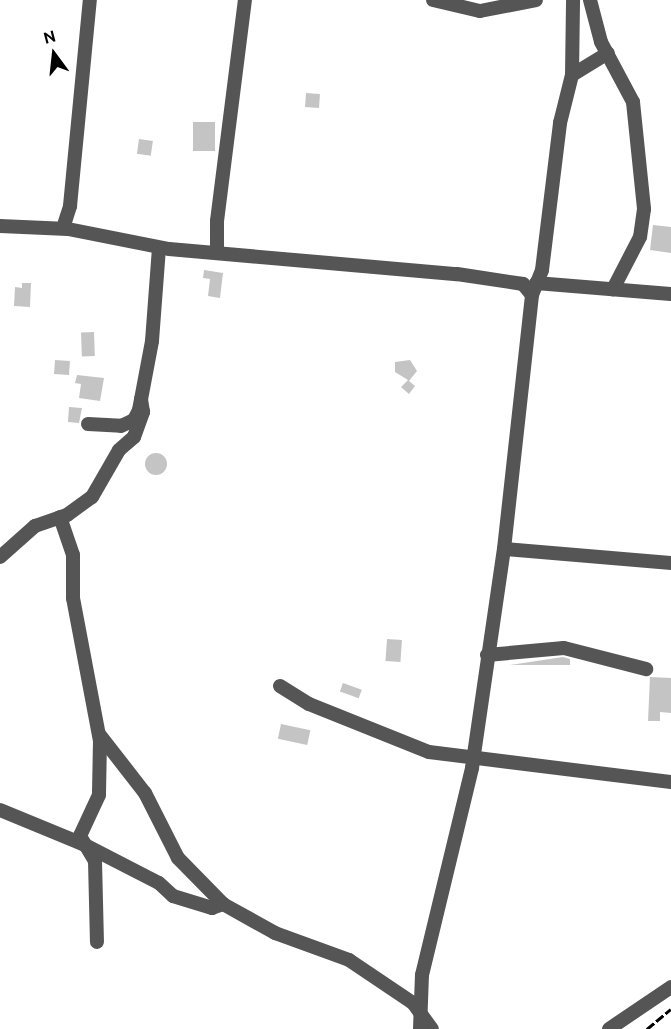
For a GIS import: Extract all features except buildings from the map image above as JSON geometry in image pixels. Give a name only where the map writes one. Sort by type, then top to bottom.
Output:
[{"type":"street","points":[[63,228],[70,206],[90,0]]},
{"type":"street","points":[[217,252],[217,221],[244,0]]},
{"type":"street","points":[[433,0],[480,11],[536,0]]},
{"type":"street","points":[[425,1026],[422,975],[474,759],[504,549],[534,289],[542,270],[560,123],[572,75],[573,0]]},
{"type":"street","points":[[590,0],[608,53],[636,111],[644,218],[640,237],[613,289]]},
{"type":"street","points":[[572,75],[608,53]]},
{"type":"street","points":[[0,226],[63,228],[159,248],[457,274],[523,284],[534,289],[613,289],[671,294]]},
{"type":"street","points":[[88,424],[121,426],[134,420],[141,399],[152,341],[159,248]]},
{"type":"street","points":[[0,557],[35,526],[60,517],[92,497],[119,450],[134,437],[143,412],[141,399]]},
{"type":"street","points":[[60,517],[73,555],[73,598],[99,734],[99,795],[80,836],[95,861],[97,942]]},
{"type":"street","points":[[504,549],[671,563]]},
{"type":"street","points":[[488,654],[564,648],[646,669]]},
{"type":"street","points":[[280,686],[309,704],[429,752],[671,782]]},
{"type":"street","points":[[99,734],[145,793],[178,858],[223,904],[275,933],[349,960],[413,1004],[425,1026]]},
{"type":"street","points":[[0,810],[83,844],[159,883],[173,896],[212,908],[223,904]]},
{"type":"street","points":[[609,1029],[671,987]]},
{"type":"railway","points":[[647,1029],[671,1009]]}]
